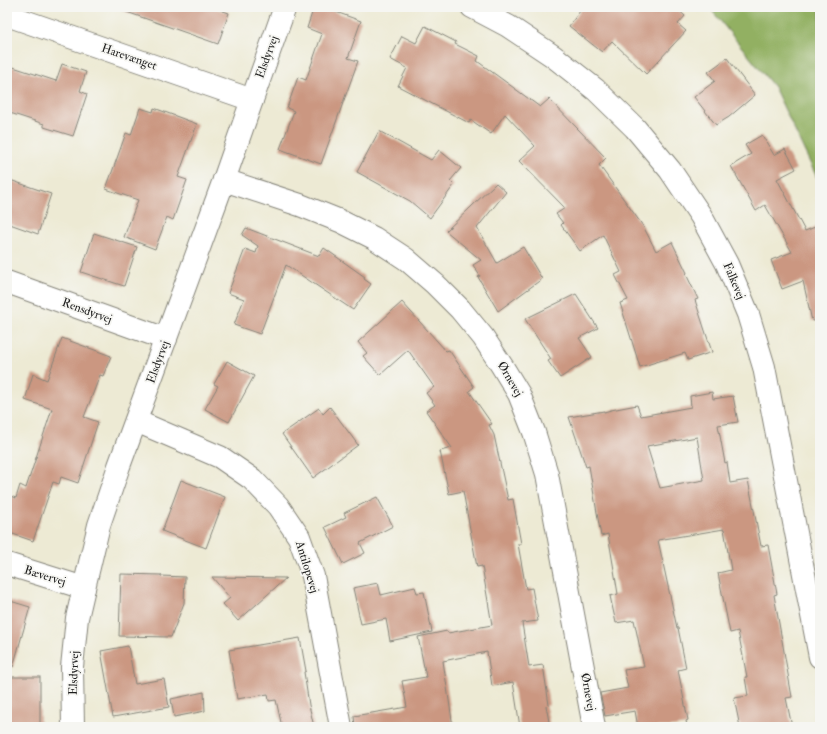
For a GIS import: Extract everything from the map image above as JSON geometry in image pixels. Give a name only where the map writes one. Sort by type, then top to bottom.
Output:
[{"type":"street","name":"Elsdyrvej","points":[[72,727],[72,667],[77,618],[99,525],[286,7]]},
{"type":"street","name":"Falkevej","points":[[472,7],[508,26],[553,56],[596,90],[635,128],[670,170],[697,209],[727,264],[748,314],[764,367],[820,657]]},
{"type":"street","name":"Harevænget","points":[[7,15],[252,100]]},
{"type":"street","name":"Ørnevej","points":[[224,180],[300,205],[340,221],[374,238],[406,260],[435,284],[460,309],[483,337],[519,394],[534,432],[547,474],[594,727]]},
{"type":"street","name":"Rensdyrvej","points":[[7,282],[166,339]]},
{"type":"street","name":"Antilopevej","points":[[136,421],[220,457],[252,479],[278,506],[299,537],[313,576],[341,727]]},
{"type":"street","name":"Bævervej","points":[[7,564],[84,588]]},
{"type":"green space","points":[[709,7],[820,7],[820,184],[774,87]]},
{"type":"building","points":[[121,7],[212,7],[229,13],[218,44],[121,10]]},
{"type":"building","points":[[314,7],[322,7],[361,21],[348,58],[358,61],[321,164],[280,149],[294,111],[287,108],[298,77],[306,80],[322,34],[307,28]]},
{"type":"building","points":[[583,7],[675,7],[685,16],[678,24],[686,31],[646,74],[612,41],[602,52],[569,26]]},
{"type":"building","points":[[425,26],[479,56],[477,61],[540,107],[549,99],[606,158],[599,165],[643,226],[656,251],[672,242],[698,299],[695,300],[712,352],[688,360],[685,353],[640,367],[620,303],[628,300],[615,275],[621,272],[603,235],[580,251],[561,225],[563,223],[556,214],[565,208],[519,161],[535,146],[505,114],[491,134],[471,120],[469,123],[398,86],[407,68],[390,59],[402,36],[416,43]]},
{"type":"building","points":[[727,58],[755,95],[729,117],[716,125],[694,97],[715,81],[708,72]]},
{"type":"building","points":[[62,64],[86,72],[80,91],[87,94],[73,136],[44,127],[44,124],[7,112],[7,65],[56,81]]},
{"type":"building","points":[[140,108],[153,112],[154,108],[197,124],[178,177],[187,180],[173,220],[167,217],[155,249],[124,237],[138,200],[106,189],[126,133],[131,135]]},
{"type":"building","points":[[379,131],[431,160],[439,150],[461,168],[450,181],[454,185],[430,218],[410,201],[357,172]]},
{"type":"building","points":[[762,135],[774,155],[785,149],[796,169],[777,179],[805,231],[820,225],[820,320],[812,321],[803,281],[782,289],[771,260],[792,252],[765,205],[756,211],[731,166],[751,154],[745,145]]},
{"type":"building","points":[[7,179],[51,194],[38,234],[7,223]]},
{"type":"building","points":[[496,183],[506,192],[477,228],[497,263],[523,247],[542,279],[498,311],[478,277],[480,276],[473,265],[481,260],[446,231]]},
{"type":"building","points":[[246,228],[319,256],[324,248],[365,277],[364,279],[371,284],[353,310],[286,265],[260,334],[234,325],[244,299],[228,293],[245,249],[256,253],[258,246],[242,235]]},
{"type":"building","points":[[94,233],[137,247],[124,286],[81,272]]},
{"type":"building","points":[[576,294],[598,328],[579,338],[592,357],[560,378],[548,361],[551,359],[525,319]]},
{"type":"building","points":[[402,302],[446,351],[449,350],[474,387],[469,391],[492,424],[489,425],[494,435],[508,500],[513,499],[521,544],[518,544],[526,589],[532,588],[538,621],[522,623],[529,667],[543,665],[549,705],[546,706],[550,727],[520,727],[513,682],[492,686],[487,652],[443,661],[453,727],[355,727],[354,716],[407,707],[402,681],[426,677],[418,637],[447,631],[448,633],[492,625],[482,566],[477,567],[463,491],[449,494],[440,451],[452,448],[426,411],[435,405],[426,393],[434,387],[408,350],[380,375],[363,356],[367,353],[358,342]]},
{"type":"building","points":[[62,338],[111,356],[103,376],[100,375],[84,417],[98,422],[78,483],[61,477],[59,484],[53,482],[33,541],[7,532],[7,495],[16,498],[20,485],[26,488],[52,409],[25,400],[33,374],[47,380]]},
{"type":"building","points":[[227,361],[254,376],[229,422],[205,409],[218,386],[214,384]]},
{"type":"building","points":[[712,392],[713,399],[733,396],[738,422],[718,425],[725,463],[727,462],[730,483],[748,480],[761,546],[768,545],[777,594],[774,595],[792,697],[786,698],[792,727],[740,727],[734,698],[748,696],[745,677],[747,677],[738,631],[730,633],[718,573],[731,570],[724,529],[658,540],[686,668],[678,670],[688,720],[686,721],[687,725],[673,727],[638,727],[635,711],[605,716],[600,693],[628,688],[624,670],[644,667],[634,620],[616,623],[610,596],[618,594],[608,534],[601,536],[589,466],[586,467],[569,417],[637,405],[641,416],[691,407],[690,396]],"holes":[[[697,437],[704,480],[660,488],[647,446]]]},
{"type":"building","points":[[330,407],[358,445],[313,478],[282,434],[319,408],[323,414]]},
{"type":"building","points":[[181,480],[225,497],[206,548],[162,531]]},
{"type":"building","points":[[377,497],[393,526],[360,543],[365,553],[343,564],[325,527],[346,517],[344,513]]},
{"type":"building","points":[[121,574],[185,577],[184,603],[171,637],[119,636]]},
{"type":"building","points":[[212,577],[286,578],[238,621],[223,604],[230,598]]},
{"type":"building","points":[[378,583],[381,595],[415,587],[417,593],[424,592],[432,632],[390,641],[386,619],[361,624],[353,588]]},
{"type":"building","points":[[7,600],[30,607],[13,667],[7,666]]},
{"type":"building","points":[[300,638],[306,671],[304,672],[309,705],[314,727],[282,727],[276,700],[269,701],[268,694],[237,699],[229,650]]},
{"type":"building","points":[[128,646],[135,684],[164,679],[169,707],[113,717],[101,651]]},
{"type":"building","points":[[7,677],[40,677],[40,727],[7,727]]},
{"type":"building","points":[[204,692],[205,711],[174,717],[171,699]]}]
